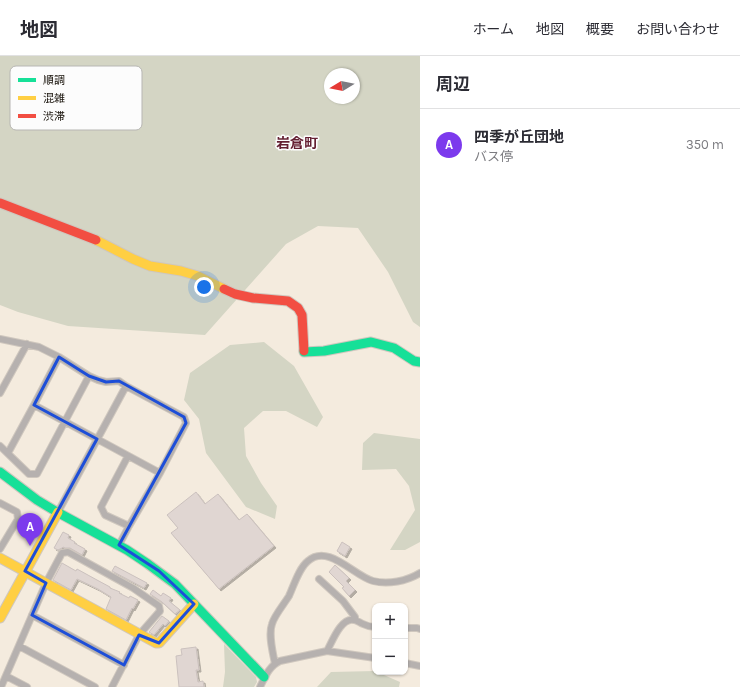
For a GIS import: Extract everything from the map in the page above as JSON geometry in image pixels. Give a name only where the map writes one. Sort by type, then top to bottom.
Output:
[{"type":"street","points":[[0,203],[90,237],[150,266],[181,271],[198,276],[235,294],[253,298],[288,301],[298,308],[302,315],[304,352],[324,351],[371,342],[394,348],[414,362],[420,362]]},
{"type":"street","points":[[0,339],[39,347],[59,357],[89,376],[106,382],[119,381],[184,417],[186,423],[160,473],[119,545]]},
{"type":"street","points":[[0,393],[27,344]]},
{"type":"street","points":[[8,453],[59,357]]},
{"type":"street","points":[[0,446],[29,474],[37,474],[89,376]]},
{"type":"street","points":[[0,618],[126,386]]},
{"type":"street","points":[[34,406],[160,473]]},
{"type":"street","points":[[128,456],[101,507],[105,515],[129,526]]},
{"type":"street","points":[[0,472],[22,489],[58,512],[119,545],[159,571],[175,584],[264,677]]},
{"type":"street","points":[[0,503],[17,512],[18,520],[0,549]]},
{"type":"street","points":[[1,687],[46,583],[62,553],[68,552],[133,588],[159,606],[160,611],[139,635],[112,687]]},
{"type":"street","points":[[275,664],[271,632],[272,624],[304,565],[309,560],[319,556],[338,560],[360,575],[372,581],[381,583],[404,580],[419,575]]},
{"type":"street","points":[[0,558],[156,643],[159,643],[194,604]]},
{"type":"street","points":[[319,580],[343,601],[356,620]]},
{"type":"street","points":[[32,615],[124,665]]},
{"type":"street","points":[[327,651],[340,627],[349,620],[356,620],[372,626]]},
{"type":"street","points":[[408,628],[420,629]]},
{"type":"street","points":[[19,646],[95,687]]},
{"type":"street","points":[[260,687],[264,677],[275,664],[280,661],[327,651],[372,658]]},
{"type":"street","points":[[408,664],[420,666]]},
{"type":"street","points":[[6,676],[27,687]]},
{"type":"highlighted area","points":[[59,357],[89,376],[106,382],[119,381],[184,417],[186,423],[119,545],[159,571],[194,604],[159,643],[139,635],[124,665],[32,615],[46,583],[25,571],[97,439],[34,405]]},
{"type":"green space","points":[[0,56],[420,56],[420,327],[413,322],[388,272],[358,228],[318,226],[286,244],[205,335],[68,326],[18,312],[0,305]]},
{"type":"green space","points":[[264,342],[294,366],[323,417],[317,427],[286,411],[263,411],[244,428],[246,456],[261,483],[277,506],[275,519],[246,507],[206,453],[199,419],[184,400],[190,373],[230,345]]},
{"type":"green space","points":[[374,433],[420,439],[420,542],[405,550],[390,550],[415,510],[409,486],[396,469],[362,470],[363,443]]},
{"type":"green space","points":[[224,644],[256,677],[257,682],[254,687],[223,687],[225,672]]},
{"type":"green space","points":[[372,671],[372,675],[384,675],[400,682],[399,687],[317,687],[331,672]]},
{"type":"building","points":[[196,492],[205,504],[218,494],[239,520],[247,514],[274,546],[219,589],[171,533],[178,528],[167,515]]},
{"type":"building","points":[[63,532],[69,535],[68,538],[75,542],[74,543],[85,549],[82,555],[70,548],[63,547],[58,550],[54,548]]},
{"type":"building","points":[[342,542],[350,547],[345,556],[337,551]]},
{"type":"building","points":[[62,563],[76,571],[77,569],[129,598],[130,596],[138,600],[126,620],[106,609],[111,597],[98,589],[77,579],[71,590],[53,580]]},
{"type":"building","points":[[335,565],[349,578],[346,581],[355,590],[349,596],[342,588],[344,587],[329,572]]},
{"type":"building","points":[[115,566],[147,583],[144,588],[112,571]]},
{"type":"building","points":[[153,590],[161,596],[163,593],[171,598],[169,601],[180,610],[175,614],[162,602],[150,594]]},
{"type":"building","points":[[162,616],[169,621],[165,626],[163,624],[154,635],[149,632]]},
{"type":"building","points":[[196,647],[199,670],[196,670],[198,682],[203,681],[204,687],[179,687],[176,656],[182,655],[181,649]]},
{"type":"traffic: fast","points":[[304,351],[324,351],[371,342],[394,348],[414,361],[420,362]]},
{"type":"traffic: fast","points":[[0,472],[37,500],[127,550],[175,584],[264,677]]},
{"type":"traffic: slow","points":[[96,240],[150,266],[181,271],[198,276],[224,289]]},
{"type":"traffic: slow","points":[[0,618],[58,512]]},
{"type":"traffic: slow","points":[[0,558],[156,643],[159,643],[194,604]]},
{"type":"traffic: jam","points":[[0,203],[96,240]]},
{"type":"traffic: jam","points":[[224,289],[235,294],[253,298],[288,301],[298,308],[302,315],[304,351]]},
{"type":"place","name":"四季が丘団地","points":[[30,546]]},
{"type":"district","name":"岩倉町","points":[[297,143]]}]
